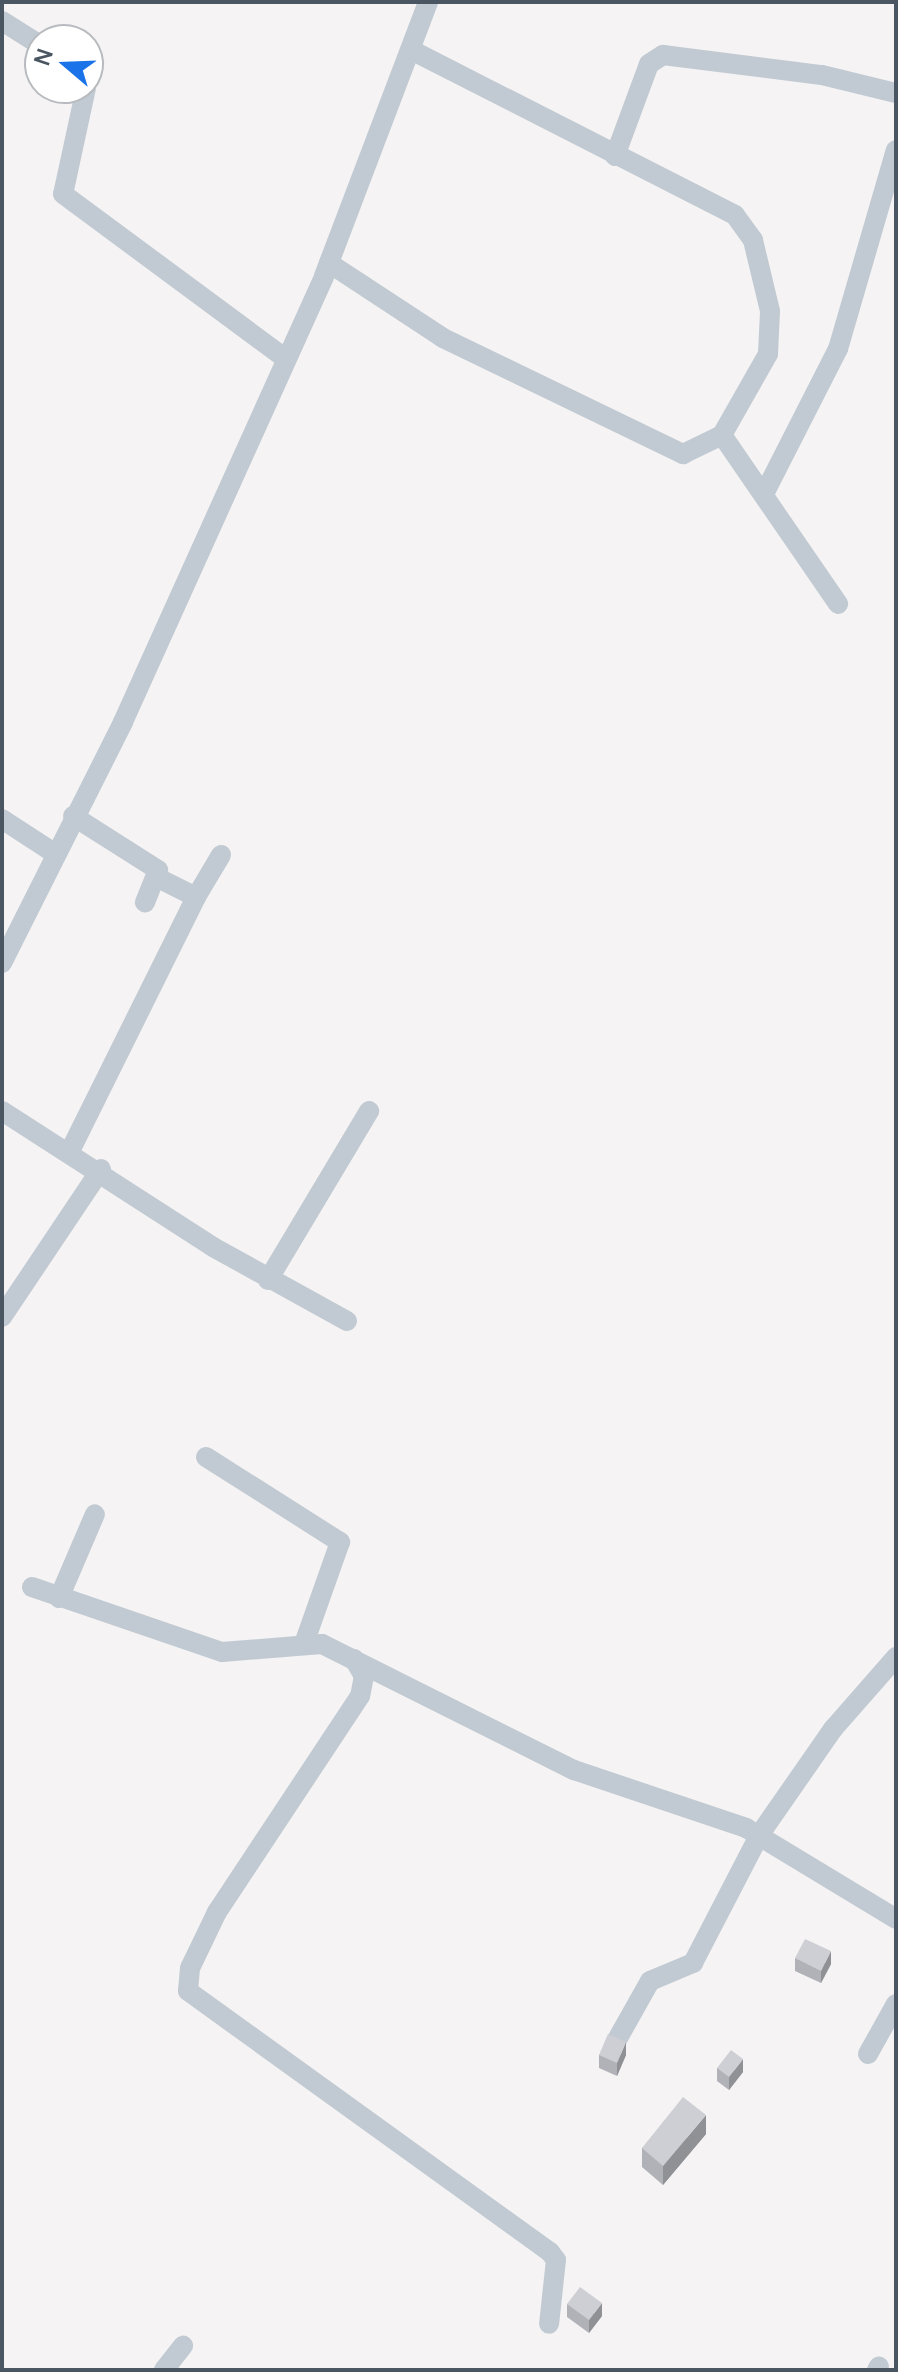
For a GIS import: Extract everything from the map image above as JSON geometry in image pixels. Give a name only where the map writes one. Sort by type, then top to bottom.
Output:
[{"type":"street","points":[[2,963],[54,853],[123,722],[329,263],[428,2]]},
{"type":"street","points":[[2,21],[24,35]]},
{"type":"street","points":[[329,263],[443,338],[670,451],[693,453],[722,435],[771,343],[753,240],[726,208],[615,156],[411,50]]},
{"type":"street","points":[[615,156],[649,64],[663,55],[822,75],[896,93]]},
{"type":"street","points":[[83,104],[63,194],[286,359]]},
{"type":"street","points":[[764,494],[838,349],[896,150]]},
{"type":"street","points":[[722,435],[838,604]]},
{"type":"street","points":[[73,816],[158,870],[145,902]]},
{"type":"street","points":[[2,819],[54,853]]},
{"type":"street","points":[[70,1151],[196,897],[221,855]]},
{"type":"street","points":[[156,877],[196,897]]},
{"type":"street","points":[[2,1111],[101,1169],[268,1280],[347,1321]]},
{"type":"street","points":[[268,1280],[369,1111]]},
{"type":"street","points":[[2,1317],[101,1169]]},
{"type":"street","points":[[206,1457],[340,1542],[305,1641]]},
{"type":"street","points":[[59,1598],[95,1514]]},
{"type":"street","points":[[32,1587],[222,1652],[273,1651],[305,1641],[354,1659],[574,1770],[760,1834],[896,1919]]},
{"type":"street","points":[[618,2038],[650,1981],[693,1963],[760,1834],[833,1729],[896,1657]]},
{"type":"street","points":[[354,1659],[364,1676],[360,1696],[217,1912],[190,1968],[188,1991],[550,2252],[556,2260],[549,2324]]},
{"type":"street","points":[[868,2054],[896,2004]]},
{"type":"street","points":[[164,2370],[183,2346]]},
{"type":"building","points":[[805,1939],[831,1951],[821,1971],[795,1958]]},
{"type":"building","points":[[608,2034],[626,2042],[617,2063],[599,2055]]},
{"type":"building","points":[[731,2050],[743,2059],[729,2077],[717,2068]]},
{"type":"building","points":[[683,2097],[706,2115],[663,2166],[642,2148]]},
{"type":"building","points":[[580,2287],[602,2303],[589,2320],[567,2304]]}]
